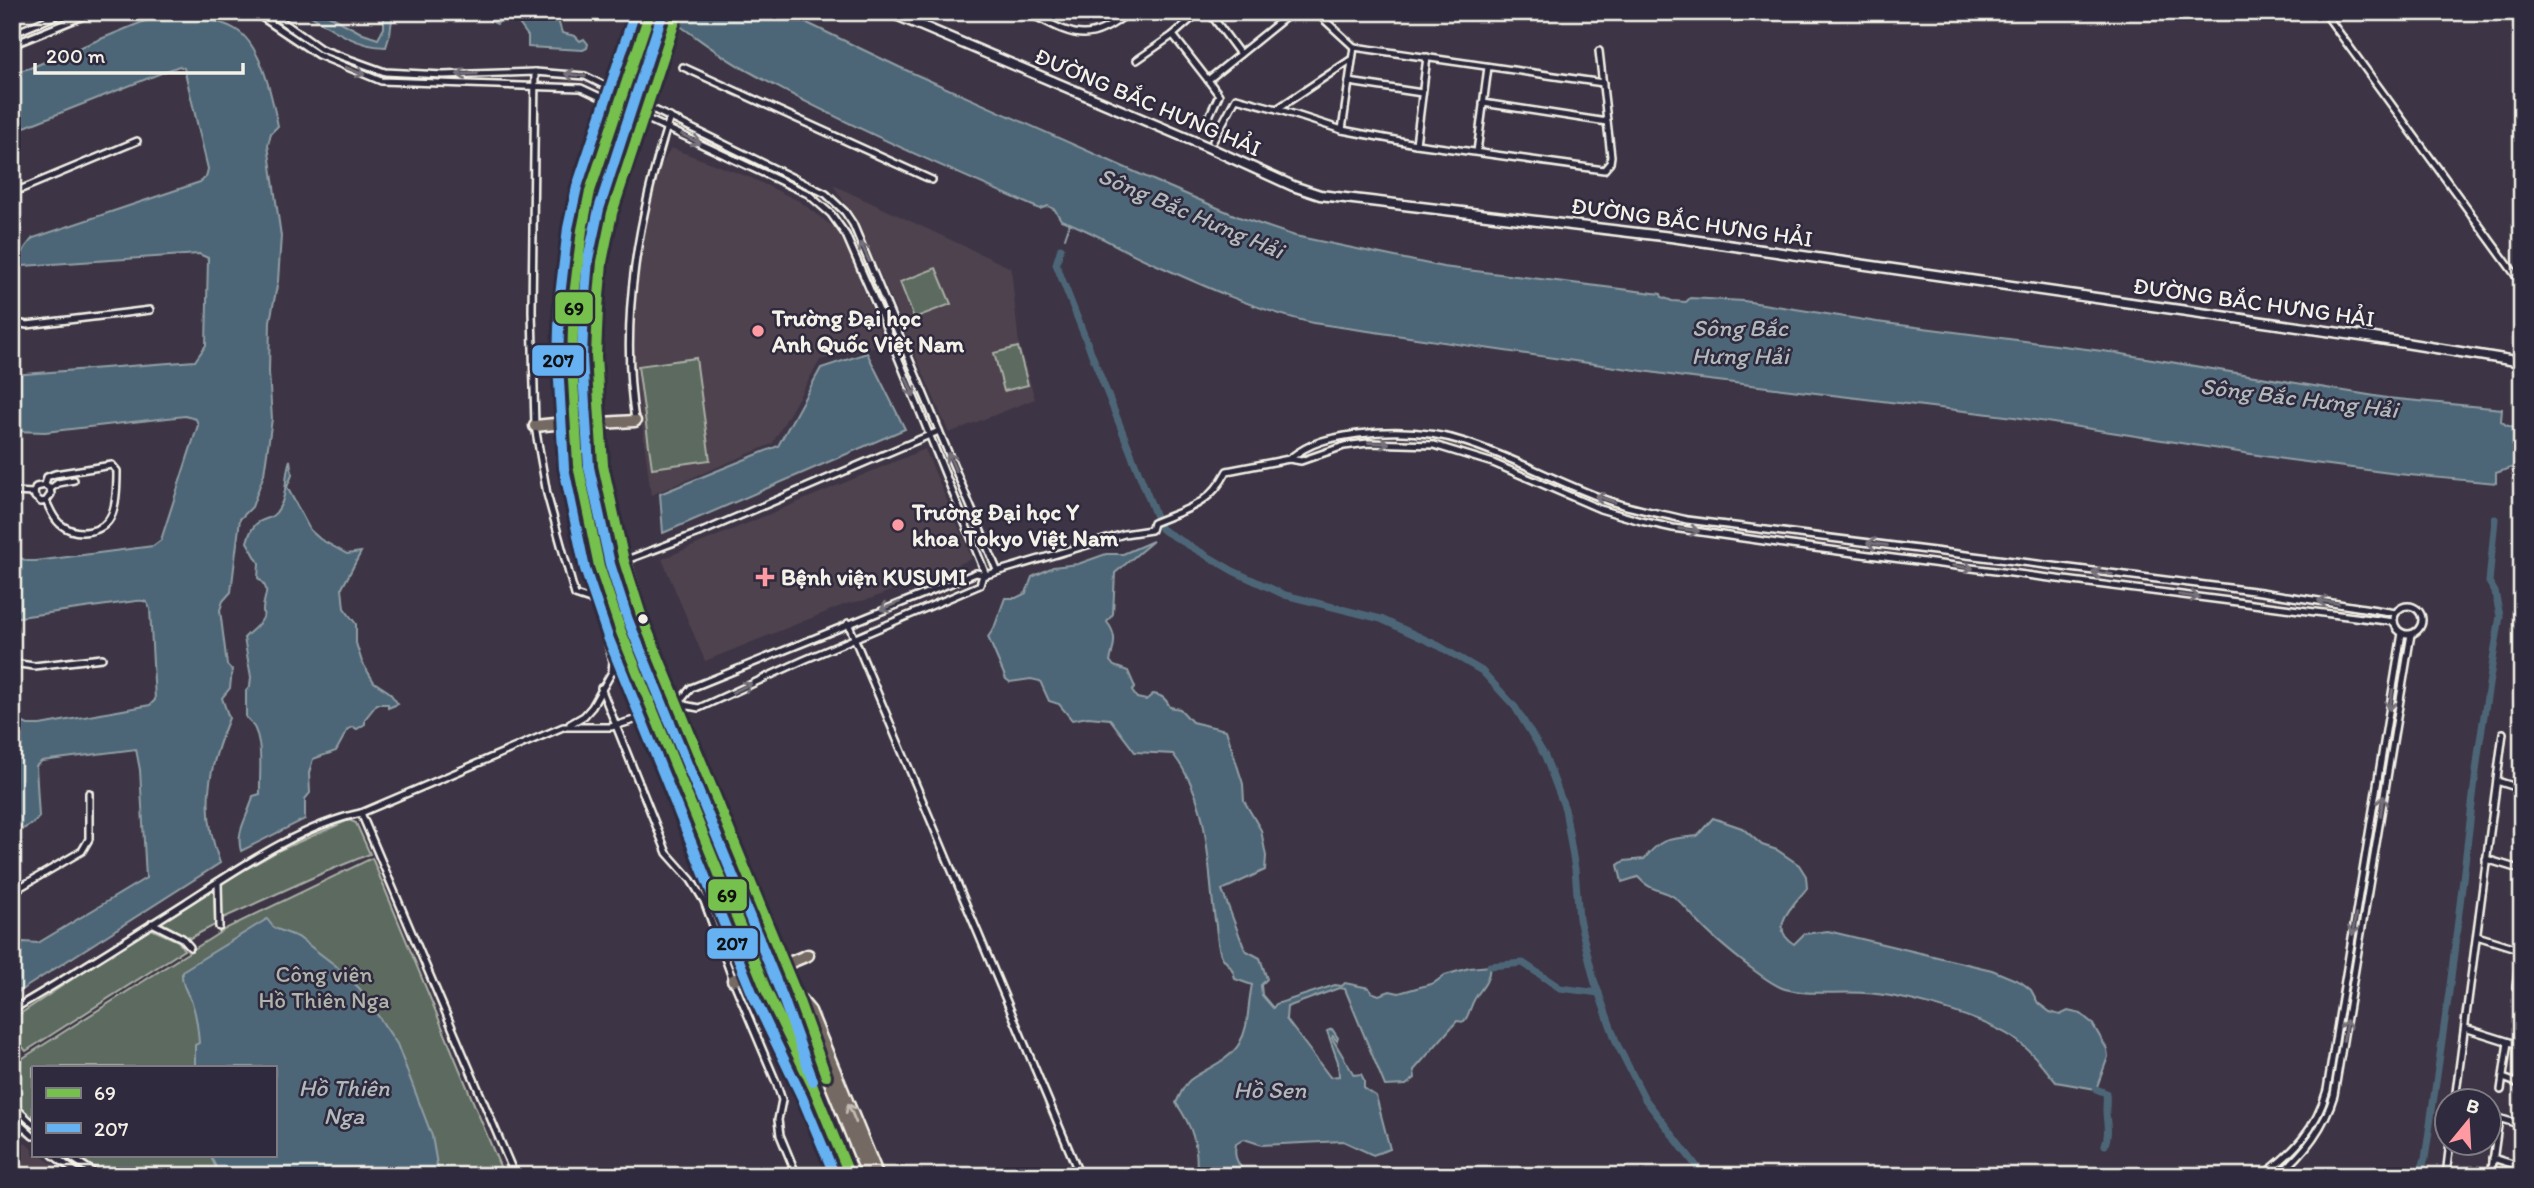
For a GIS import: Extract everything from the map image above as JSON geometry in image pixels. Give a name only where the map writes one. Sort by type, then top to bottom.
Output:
[{"type":"highway","points":[[650,12],[590,191],[582,230],[574,296],[572,363],[578,465],[599,566],[621,632],[758,971],[815,1091],[850,1176]]},
{"type":"highway","points":[[678,12],[612,214],[601,262],[596,356],[603,465],[625,561],[641,615],[868,1176]]},
{"type":"highway","points":[[601,423],[635,421]]},
{"type":"highway","points":[[535,426],[574,422]]},
{"type":"highway","points":[[784,965],[808,955]]},
{"type":"highway","points":[[733,980],[758,971]]},
{"type":"highway","points":[[766,990],[775,1023],[839,1176]]},
{"type":"highway","points":[[796,993],[810,1011],[878,1176]]},
{"type":"street","points":[[12,34],[65,12]]},
{"type":"street","points":[[12,45],[93,12]]},
{"type":"street","points":[[254,12],[320,52],[381,81],[581,88],[799,190],[816,200],[839,224],[891,341],[985,575],[980,585],[699,708],[678,704]]},
{"type":"street","points":[[269,12],[320,52],[368,67],[410,75],[536,72],[585,76],[826,194],[853,224],[997,570]]},
{"type":"street","name":"ĐƯỜNG BẮC HƯNG HẢI","points":[[889,12],[1293,186],[1320,195],[1671,237],[2368,337],[2522,362]]},
{"type":"street","points":[[1027,12],[1080,35],[1112,26],[1129,12]]},
{"type":"street","points":[[1137,60],[1173,35],[1199,12]]},
{"type":"street","points":[[1209,12],[1241,54]]},
{"type":"street","points":[[1208,80],[1292,12]]},
{"type":"street","points":[[1316,12],[1354,47],[1603,83]]},
{"type":"street","points":[[2324,12],[2522,284]]},
{"type":"street","points":[[1173,35],[1219,95],[1206,124]]},
{"type":"street","points":[[1342,130],[1354,47]]},
{"type":"street","points":[[1213,141],[1236,98],[1342,130],[1416,144],[1604,170],[1610,163],[1611,156],[1599,51]]},
{"type":"street","points":[[1416,144],[1427,57]]},
{"type":"street","points":[[1277,109],[1352,59]]},
{"type":"street","points":[[683,67],[932,180]]},
{"type":"street","points":[[1476,152],[1489,67]]},
{"type":"street","points":[[12,1010],[287,842],[345,817],[361,813],[584,716],[612,672],[612,661],[596,606],[590,600],[575,595],[547,494],[535,426],[532,312],[536,72]]},
{"type":"street","points":[[1349,82],[1422,93]]},
{"type":"street","points":[[1483,103],[1607,122]]},
{"type":"street","points":[[635,421],[629,358],[636,253],[650,188],[670,117]]},
{"type":"street","points":[[12,192],[136,141]]},
{"type":"street","points":[[799,190],[803,181]]},
{"type":"street","points":[[12,323],[27,324],[150,310]]},
{"type":"street","points":[[891,341],[900,337]]},
{"type":"street","points":[[625,561],[704,531],[939,431]]},
{"type":"street","points":[[1289,459],[1305,446],[1338,437],[1399,432],[1463,441],[1605,499],[1687,520],[2260,592],[2396,612],[2408,605],[2420,611],[2422,625],[2411,634],[2338,1071],[2327,1119],[2304,1151],[2277,1176]]},
{"type":"street","points":[[1338,437],[1341,447]]},
{"type":"street","points":[[563,727],[616,726],[654,714],[678,704],[691,688],[966,576],[976,573],[985,575],[1124,534],[1151,530],[1153,523],[1203,503],[1220,485],[1227,471],[1289,459],[1301,461],[1341,447],[1368,443],[1434,446],[1493,463],[1600,509],[1673,528],[2394,622],[2402,633],[2321,1112],[2312,1128],[2284,1159],[2262,1176]]},
{"type":"street","points":[[112,465],[117,471],[112,514],[101,527],[79,532],[68,529],[52,515],[47,501],[51,494],[47,487],[47,477],[112,465]]},
{"type":"street","points":[[34,494],[37,486],[47,487],[74,480]]},
{"type":"street","points":[[12,492],[34,494]]},
{"type":"street","points":[[34,494],[38,501],[47,501]]},
{"type":"street","points":[[1632,519],[1636,508]]},
{"type":"street","points":[[1915,560],[1916,549]]},
{"type":"street","points":[[2148,591],[2151,579]]},
{"type":"street","points":[[2394,622],[2396,612]]},
{"type":"street","points":[[848,623],[1080,1176]]},
{"type":"street","points":[[2402,633],[2411,634]]},
{"type":"street","points":[[12,663],[34,666],[102,658]]},
{"type":"street","points":[[601,688],[667,853],[691,880],[704,901],[782,1100],[778,1120],[780,1135],[797,1176]]},
{"type":"street","points":[[2457,1086],[2503,733]]},
{"type":"street","points":[[2497,781],[2522,789]]},
{"type":"street","points":[[12,892],[82,851],[89,839],[89,793]]},
{"type":"street","points":[[361,813],[515,1176]]},
{"type":"street","points":[[2367,846],[2375,847]]},
{"type":"street","points":[[2486,859],[2522,870]]},
{"type":"street","points":[[218,882],[219,928]]},
{"type":"street","points":[[152,923],[182,938],[190,947]]},
{"type":"street","points":[[2477,936],[2521,950]]},
{"type":"street","points":[[2522,940],[2516,987],[2522,989]]},
{"type":"street","points":[[2465,1028],[2522,1046]]},
{"type":"street","points":[[2502,1086],[2508,1042]]},
{"type":"street","points":[[2330,1069],[2338,1071]]},
{"type":"street","points":[[2503,1078],[2522,1085]]},
{"type":"street","points":[[12,1104],[32,1123]]},
{"type":"street","points":[[12,1117],[32,1135]]},
{"type":"street","points":[[2502,1119],[2522,1125]]},
{"type":"street","points":[[56,1156],[82,1176]]},
{"type":"street","points":[[69,1156],[99,1176]]},
{"type":"street","points":[[2446,1176],[2448,1156]]},
{"type":"street","points":[[2491,1176],[2494,1158],[2522,1167]]},
{"type":"shaded area","name":"Trường Đại học Anh Quốc Việt Nam","points":[[671,148],[751,178],[799,201],[840,232],[886,345],[820,360],[772,444],[651,495],[634,363],[635,317],[640,254],[656,175]]},
{"type":"shaded area","points":[[833,185],[1011,268],[1019,345],[1035,399],[949,433],[858,223]]},
{"type":"shaded area","name":"Bệnh viện KUSUMI","points":[[925,449],[972,559],[870,599],[846,604],[705,661],[662,559]]},
{"type":"shaded area","points":[[12,1131],[32,1149],[32,1156],[41,1156],[69,1176],[12,1176]]},
{"type":"green space","points":[[936,268],[951,304],[914,318],[900,282]]},
{"type":"green space","points":[[1018,347],[1028,385],[1004,391],[994,353]]},
{"type":"green space","points":[[696,358],[710,460],[652,468],[638,366]]},
{"type":"green space","points":[[349,820],[356,823],[370,854],[221,919],[221,883],[280,850]]},
{"type":"green space","name":"Công viên Hồ Thiên Nga","points":[[372,858],[504,1176],[104,1176],[73,1156],[276,1156],[276,1066],[32,1066],[32,1119],[12,1100],[12,1066],[227,928]]},
{"type":"green space","points":[[214,889],[215,925],[190,938],[160,922]]},
{"type":"green space","points":[[149,928],[178,941],[184,950],[26,1051],[14,1035],[13,1026],[17,1016]]},
{"type":"water","points":[[305,12],[323,12],[363,34],[378,39],[384,28],[384,12],[393,12],[386,47],[354,40]]},
{"type":"water","points":[[488,12],[550,12],[558,20],[562,33],[575,36],[580,41],[584,39],[588,44],[587,48],[528,47],[528,36],[515,18],[504,16],[497,24],[489,20]]},
{"type":"water","name":"Sông Bắc Hưng Hải","points":[[659,12],[778,12],[801,20],[899,67],[1153,180],[1239,217],[1295,236],[1443,267],[1661,294],[1672,301],[1686,302],[1690,298],[1744,301],[1877,322],[2110,352],[2387,398],[2502,409],[2501,421],[2522,431],[2522,457],[2519,465],[2496,473],[2496,483],[2398,474],[2014,417],[1684,377],[1292,318],[1188,279],[1061,220],[1055,210],[1048,206],[1040,209],[856,126],[736,64]]},
{"type":"water","points":[[166,16],[219,22],[244,36],[259,59],[278,126],[271,133],[268,145],[281,236],[278,281],[270,321],[272,419],[264,474],[252,507],[240,519],[231,592],[223,601],[220,610],[227,665],[232,670],[230,688],[222,698],[229,718],[216,755],[209,790],[210,825],[220,863],[12,996],[12,946],[24,942],[38,943],[146,878],[140,770],[136,749],[42,761],[36,766],[39,817],[34,823],[12,835],[12,718],[28,725],[40,725],[150,705],[155,700],[150,609],[147,603],[136,601],[12,618],[12,554],[27,561],[36,561],[153,546],[161,540],[198,425],[196,419],[185,416],[45,432],[12,431],[12,375],[195,361],[206,345],[208,258],[199,254],[23,266],[22,254],[33,238],[200,182],[206,177],[208,169],[184,68],[179,66],[12,132],[12,69],[19,71],[30,68],[147,20]]},
{"type":"water","points":[[867,353],[905,429],[663,533],[660,494],[778,446],[821,368]]},
{"type":"water","points":[[290,460],[292,475],[287,487],[310,530],[320,539],[347,554],[361,552],[342,588],[344,608],[356,624],[356,643],[362,662],[374,682],[389,692],[398,704],[388,708],[388,704],[377,704],[365,719],[365,724],[357,729],[348,729],[336,751],[313,759],[309,773],[310,793],[305,799],[305,819],[241,851],[243,823],[253,796],[260,794],[259,743],[252,724],[246,717],[246,691],[251,677],[244,638],[263,618],[266,593],[258,578],[259,563],[247,542],[254,526],[271,517],[279,508],[284,497]]},
{"type":"water","name":"Hồ Sen","points":[[1153,541],[1115,573],[1113,614],[1107,622],[1114,636],[1110,661],[1114,666],[1128,671],[1135,687],[1132,691],[1137,698],[1146,700],[1153,694],[1159,695],[1170,707],[1180,709],[1192,722],[1226,730],[1243,784],[1244,801],[1261,830],[1266,856],[1265,870],[1222,890],[1245,950],[1260,958],[1267,979],[1261,985],[1262,995],[1273,1008],[1276,1004],[1345,983],[1369,988],[1371,992],[1379,995],[1390,991],[1399,993],[1434,983],[1445,975],[1469,968],[1490,966],[1487,980],[1473,1001],[1464,1022],[1457,1021],[1414,1070],[1415,1078],[1406,1085],[1385,1086],[1345,989],[1339,988],[1287,1007],[1286,1019],[1330,1077],[1339,1076],[1338,1062],[1327,1031],[1332,1029],[1338,1038],[1337,1041],[1333,1036],[1332,1038],[1354,1075],[1361,1074],[1364,1088],[1376,1096],[1390,1149],[1373,1155],[1343,1141],[1262,1145],[1244,1139],[1236,1144],[1235,1154],[1246,1176],[1196,1176],[1194,1138],[1176,1103],[1190,1080],[1223,1060],[1239,1044],[1247,1023],[1252,985],[1235,979],[1232,969],[1220,952],[1205,834],[1195,793],[1173,754],[1135,752],[1110,719],[1088,717],[1072,720],[1059,704],[1049,701],[1040,681],[1031,679],[1010,682],[1006,679],[988,637],[1005,598],[1016,598],[1026,593],[1032,577],[1053,567],[1078,564],[1106,554],[1123,554]]},
{"type":"water","points":[[1713,818],[1742,828],[1762,845],[1777,850],[1799,865],[1806,876],[1807,888],[1783,923],[1786,937],[1794,944],[1804,934],[1828,931],[1992,970],[2021,982],[2031,990],[2038,1003],[2050,1012],[2060,1015],[2068,1011],[2081,1014],[2092,1023],[2107,1049],[2108,1057],[2096,1089],[2056,1082],[2019,1042],[1998,1029],[1961,1014],[1880,995],[1785,989],[1766,979],[1728,950],[1674,897],[1648,886],[1638,877],[1622,882],[1618,865],[1624,861],[1644,859],[1667,840],[1697,836]]},
{"type":"water","name":"Hồ Thiên Nga","points":[[267,919],[274,928],[298,937],[335,965],[360,989],[397,1044],[432,1136],[439,1176],[220,1176],[210,1156],[276,1156],[276,1066],[195,1066],[195,1045],[199,1043],[197,1023],[183,984],[182,971]]},
{"type":"waterway","points":[[1065,238],[1070,223]]},
{"type":"waterway","points":[[1061,248],[1056,264],[1161,529],[1233,571],[1285,595],[1381,619],[1439,646],[1482,671],[1515,707],[1545,756],[1565,809],[1575,869],[1579,919],[1594,980],[1617,1044],[1645,1099],[1704,1176]]},
{"type":"waterway","points":[[2419,1176],[2425,1159],[2451,978],[2479,747],[2500,616],[2495,592],[2489,582],[2495,519]]},
{"type":"waterway","points":[[1490,966],[1523,963],[1560,988],[1599,993]]},
{"type":"waterway","points":[[2096,1089],[2106,1093],[2108,1131],[2105,1145]]},
{"type":"transit line","name":"207","points":[[635,12],[577,187],[568,228],[560,296],[558,363],[564,468],[585,569],[608,637],[753,995],[802,1097],[835,1176]]},
{"type":"transit line","name":"69","points":[[650,12],[590,191],[582,230],[574,296],[572,363],[578,465],[599,566],[621,632],[766,990],[815,1091],[850,1176]]},
{"type":"transit line","name":"207","points":[[663,12],[599,209],[588,259],[582,357],[589,467],[610,564],[628,620],[783,998],[813,1081]]},
{"type":"transit line","name":"69","points":[[678,12],[612,213],[602,262],[596,356],[603,465],[624,561],[641,615],[796,993],[826,1076]]},
{"type":"place","name":"Trường Đại học Anh Quốc Việt Nam","points":[[758,331]]},
{"type":"place","name":"Trường Đại học Y khoa Tokyo Việt Nam","points":[[898,525]]},
{"type":"place","name":"Bệnh viện KUSUMI","points":[[765,577]]}]
